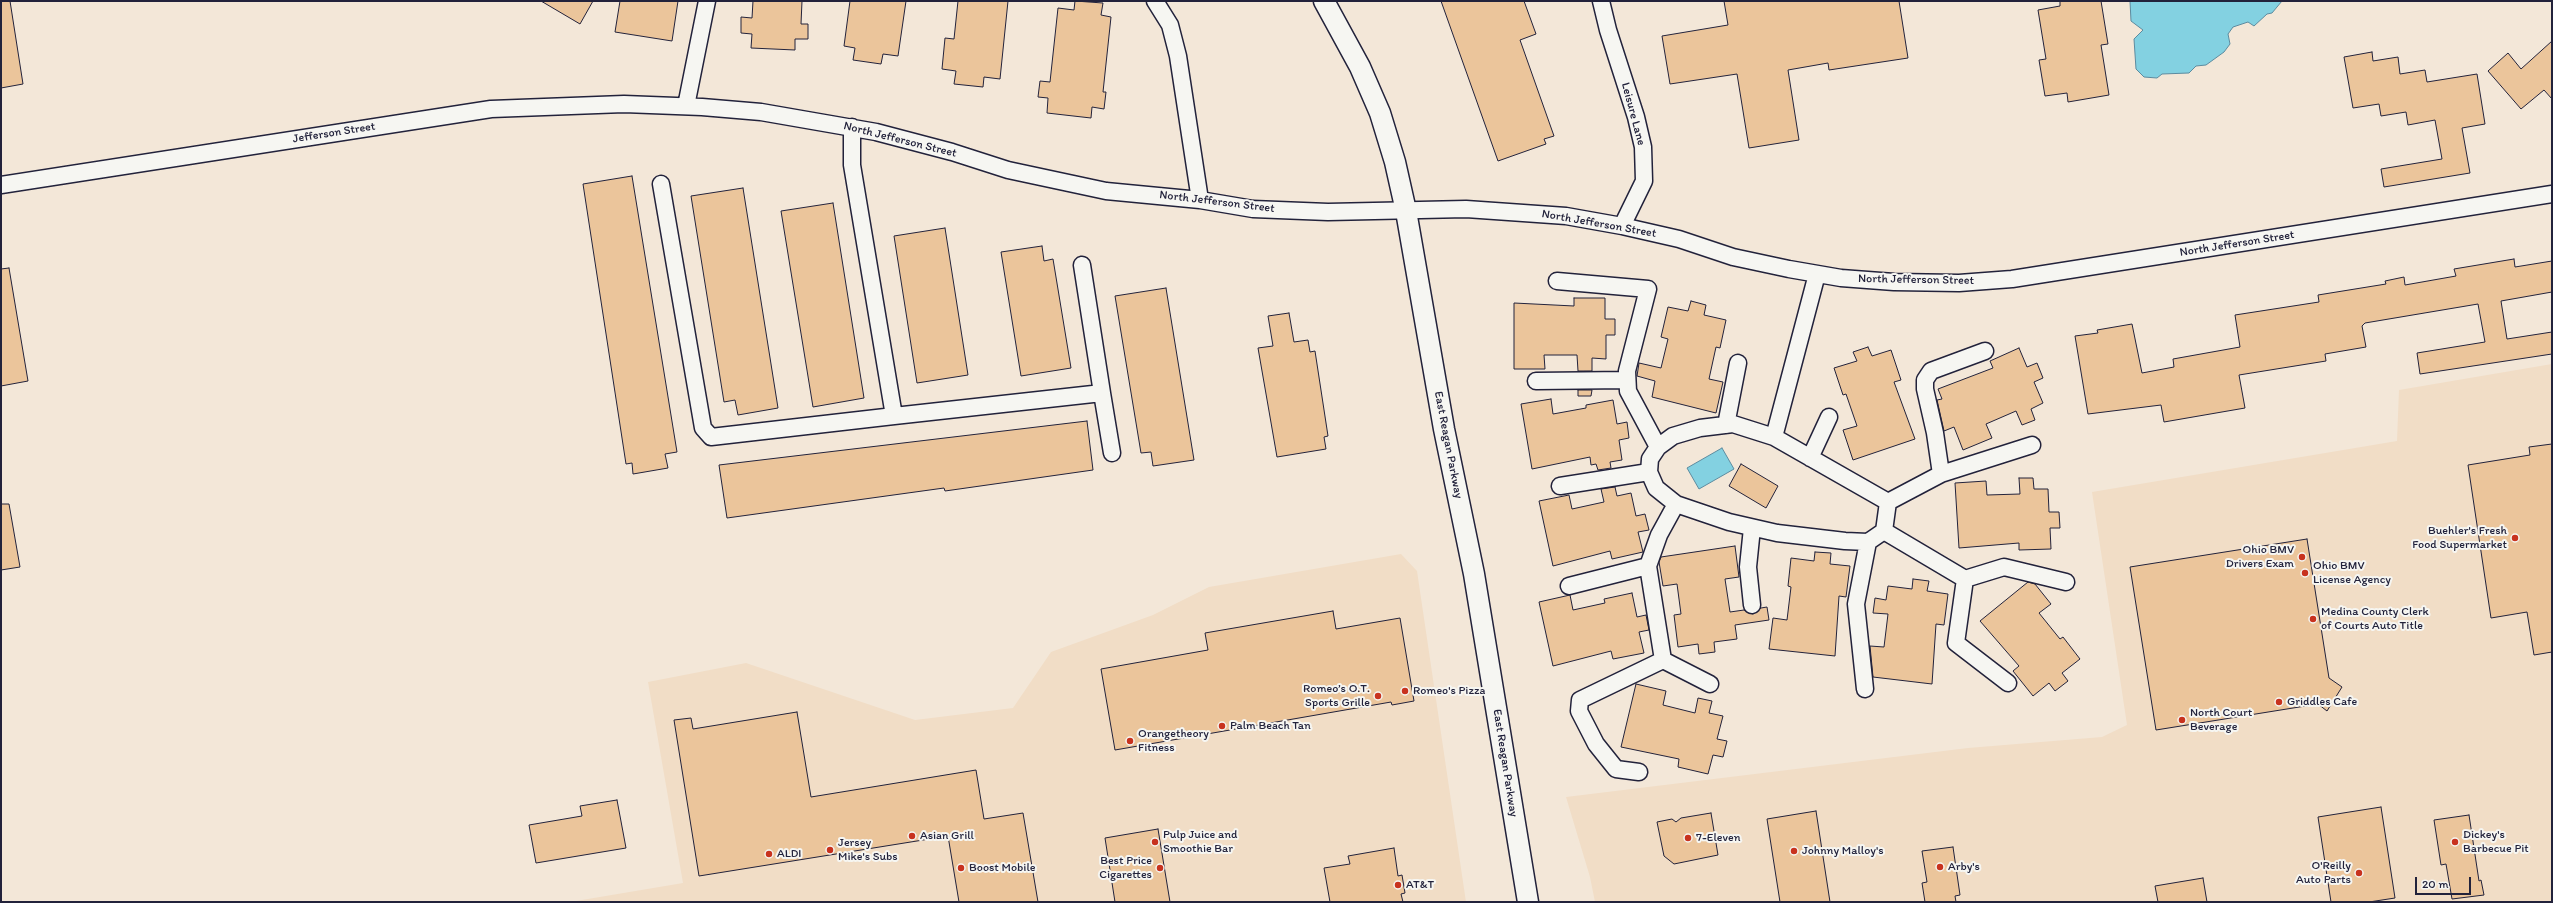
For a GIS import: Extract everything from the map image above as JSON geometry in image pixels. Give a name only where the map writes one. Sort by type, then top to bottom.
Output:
[{"type":"street","points":[[686,106],[707,1]]},
{"type":"street","points":[[1155,1],[1170,25],[1178,56],[1200,200]]},
{"type":"street","name":"East Reagan Parkway","points":[[1324,1],[1360,67],[1380,113],[1395,162],[1406,211],[1444,429],[1474,574],[1528,902]]},
{"type":"street","name":"Leisure Lane","points":[[1601,1],[1608,30],[1636,117],[1643,147],[1644,181],[1622,226]]},
{"type":"street","name":"Jefferson Street","points":[[1,186],[491,109],[624,104],[668,106]]},
{"type":"street","name":"North Jefferson Street","points":[[668,106],[761,112],[852,127],[952,152],[1033,177],[1106,191],[1200,200],[1253,209],[1328,212],[1509,211],[1566,216],[1622,226],[1679,240],[1733,257],[1817,274],[1894,282],[1959,283],[2012,279],[2552,194]]},
{"type":"street","points":[[852,127],[852,165],[894,416]]},
{"type":"street","points":[[661,184],[703,428],[711,437],[1102,393]]},
{"type":"street","points":[[1082,265],[1112,453]]},
{"type":"street","points":[[1774,436],[1817,274]]},
{"type":"street","points":[[1557,281],[1648,289],[1627,371],[1627,380],[1628,391],[1658,447]]},
{"type":"street","points":[[1941,474],[1935,433],[1925,389],[1926,380],[1931,372],[1985,351]]},
{"type":"street","points":[[1726,425],[1738,364]]},
{"type":"street","points":[[1536,381],[1627,380]]},
{"type":"street","points":[[1810,458],[1829,417]]},
{"type":"street","points":[[1733,424],[1774,436],[1888,502],[1884,531],[1868,542],[1777,533],[1729,522],[1676,504],[1656,488],[1648,472],[1650,459],[1658,447],[1673,436],[1700,428],[1733,424]]},
{"type":"street","points":[[1888,502],[1941,474],[2032,445]]},
{"type":"street","points":[[1560,486],[1648,472]]},
{"type":"street","points":[[1663,660],[1648,566],[1659,535],[1676,504]]},
{"type":"street","points":[[1752,528],[1748,567],[1752,605]]},
{"type":"street","points":[[1884,531],[1965,579],[2004,567],[2066,582]]},
{"type":"street","points":[[1865,689],[1856,604],[1868,542]]},
{"type":"street","points":[[1570,586],[1648,566]]},
{"type":"street","points":[[1965,579],[1956,642],[2008,683]]},
{"type":"street","points":[[1663,660],[1710,684]]},
{"type":"street","points":[[1639,772],[1616,769],[1596,744],[1579,711],[1580,700],[1663,660]]},
{"type":"shaded area","points":[[2552,364],[2552,902],[1595,902],[1590,877],[1566,797],[1968,748],[2102,737],[2127,725],[2092,492],[2397,441],[2399,390]]},
{"type":"shaded area","points":[[1401,554],[1417,571],[1466,902],[570,902],[683,883],[648,682],[746,663],[915,720],[1013,708],[1051,652],[1153,615],[1209,587]]},
{"type":"water","points":[[2130,1],[2282,1],[2272,13],[2267,14],[2254,26],[2248,22],[2233,27],[2228,34],[2230,44],[2224,52],[2206,65],[2196,66],[2189,73],[2162,74],[2157,78],[2144,77],[2136,69],[2134,39],[2143,30],[2131,21]]},
{"type":"water","points":[[1722,448],[1734,469],[1699,489],[1687,468]]},
{"type":"building","points":[[1,1],[10,1],[23,84],[1,88]]},
{"type":"building","points":[[541,1],[593,1],[580,24]]},
{"type":"building","points":[[620,1],[678,1],[672,41],[615,32]]},
{"type":"building","points":[[753,1],[802,1],[801,24],[808,24],[808,39],[795,39],[795,50],[751,48],[752,34],[741,33],[741,17],[752,18]]},
{"type":"building","points":[[850,1],[906,1],[898,56],[883,54],[881,64],[853,60],[855,48],[844,46]]},
{"type":"building","points":[[958,1],[1008,1],[1000,79],[984,77],[983,87],[954,84],[956,71],[942,69],[945,38],[954,39]]},
{"type":"building","points":[[1075,1],[1103,3],[1101,15],[1111,17],[1103,92],[1106,92],[1104,109],[1092,107],[1091,118],[1047,113],[1048,98],[1038,97],[1040,81],[1050,82],[1058,8],[1074,10]]},
{"type":"building","points":[[1441,1],[1524,1],[1536,34],[1520,40],[1554,136],[1544,139],[1546,144],[1498,161]]},
{"type":"building","points":[[1724,1],[1899,1],[1908,58],[1829,70],[1828,63],[1788,70],[1799,140],[1749,148],[1737,74],[1670,84],[1662,36],[1728,25]]},
{"type":"building","points":[[2060,1],[2101,1],[2108,44],[2101,45],[2109,95],[2068,102],[2067,93],[2045,96],[2039,60],[2046,59],[2038,10],[2060,6]]},
{"type":"building","points":[[2552,41],[2552,99],[2544,90],[2521,109],[2488,71],[2508,53],[2521,69]]},
{"type":"building","points":[[2372,52],[2373,61],[2398,57],[2400,74],[2425,70],[2427,82],[2477,74],[2485,124],[2462,128],[2470,173],[2384,187],[2381,169],[2442,159],[2435,120],[2408,125],[2406,112],[2381,116],[2379,104],[2353,108],[2344,57]]},
{"type":"building","points":[[632,176],[677,452],[665,454],[668,468],[633,474],[632,463],[626,464],[583,184]]},
{"type":"building","points":[[743,188],[778,408],[738,415],[735,400],[724,402],[691,196]]},
{"type":"building","points":[[833,203],[864,398],[813,407],[781,211]]},
{"type":"building","points":[[945,228],[968,375],[917,383],[894,236]]},
{"type":"building","points":[[1042,246],[1044,261],[1053,259],[1071,368],[1021,376],[1001,252]]},
{"type":"building","points":[[2514,259],[2515,267],[2552,261],[2552,292],[2501,301],[2507,339],[2552,332],[2552,354],[2420,374],[2417,353],[2485,342],[2478,304],[2365,323],[2362,326],[2366,347],[2325,354],[2326,361],[2239,375],[2245,408],[2164,422],[2161,405],[2088,414],[2075,336],[2098,333],[2097,330],[2132,324],[2142,373],[2174,367],[2173,359],[2240,347],[2235,315],[2319,302],[2318,295],[2386,284],[2385,281],[2404,277],[2405,285],[2456,276],[2454,269]]},
{"type":"building","points":[[9,268],[28,381],[1,386],[1,269]]},
{"type":"building","points":[[1166,288],[1194,460],[1153,466],[1151,452],[1141,453],[1115,296]]},
{"type":"building","points":[[1574,298],[1605,298],[1605,319],[1615,319],[1615,335],[1606,335],[1606,359],[1592,358],[1592,371],[1578,371],[1577,355],[1544,355],[1545,369],[1514,369],[1514,303],[1574,306]]},
{"type":"building","points":[[1691,301],[1706,305],[1704,315],[1726,320],[1720,348],[1716,347],[1709,379],[1723,382],[1716,413],[1652,397],[1655,381],[1637,376],[1639,363],[1661,368],[1668,339],[1661,337],[1668,307],[1688,311]]},
{"type":"building","points":[[1289,313],[1294,342],[1308,340],[1310,352],[1315,351],[1328,436],[1324,437],[1326,449],[1277,457],[1258,348],[1273,346],[1268,316]]},
{"type":"building","points":[[1868,347],[1872,356],[1891,350],[1901,380],[1894,382],[1915,439],[1853,460],[1843,430],[1857,426],[1846,394],[1843,395],[1834,368],[1857,361],[1853,352]]},
{"type":"building","points":[[2019,348],[2027,367],[2037,363],[2043,378],[2034,382],[2043,403],[2031,409],[2035,420],[2022,425],[2016,411],[1986,424],[1992,438],[1963,450],[1954,427],[1944,431],[1937,400],[1942,399],[1938,389],[1993,368],[1990,361]]},
{"type":"building","points":[[1578,390],[1592,390],[1591,396],[1578,396]]},
{"type":"building","points":[[1551,399],[1553,414],[1586,408],[1586,405],[1613,400],[1617,424],[1627,422],[1629,438],[1619,440],[1622,460],[1610,462],[1611,468],[1598,470],[1596,464],[1591,465],[1590,457],[1532,469],[1521,404]]},
{"type":"building","points":[[1087,421],[1093,470],[945,491],[944,488],[727,518],[719,465]]},
{"type":"building","name":"Buehler's Fresh Food Supermarket","points":[[2552,444],[2552,652],[2534,655],[2527,612],[2491,618],[2468,465],[2530,455],[2529,447]]},
{"type":"building","points":[[1741,464],[1778,486],[1766,508],[1729,486]]},
{"type":"building","points":[[2019,478],[2033,478],[2034,489],[2048,489],[2049,512],[2059,512],[2060,528],[2050,528],[2051,549],[2019,550],[2019,543],[1959,548],[1955,483],[1986,481],[1987,495],[2020,494]]},
{"type":"building","points":[[1615,487],[1617,496],[1631,493],[1636,516],[1645,514],[1649,530],[1638,532],[1643,552],[1612,559],[1610,551],[1553,566],[1539,501],[1569,495],[1572,509],[1604,502],[1601,489]]},
{"type":"building","points":[[1,504],[9,504],[20,567],[1,570]]},
{"type":"building","points":[[2307,539],[2329,678],[2342,687],[2327,711],[2318,704],[2156,730],[2130,567]]},
{"type":"building","points":[[1735,546],[1739,577],[1725,579],[1730,612],[1744,610],[1753,614],[1761,608],[1767,607],[1769,620],[1735,625],[1737,639],[1714,642],[1715,652],[1699,654],[1698,644],[1678,647],[1674,615],[1681,614],[1677,584],[1663,586],[1659,562],[1661,557]]},
{"type":"building","points":[[1815,552],[1831,553],[1830,564],[1850,566],[1846,597],[1839,596],[1835,656],[1769,649],[1773,618],[1787,620],[1791,587],[1788,586],[1791,558],[1814,561]]},
{"type":"building","points":[[1913,579],[1929,581],[1927,591],[1948,594],[1944,625],[1936,624],[1932,684],[1873,677],[1870,646],[1884,647],[1888,614],[1873,613],[1875,598],[1886,600],[1888,586],[1912,589]]},
{"type":"building","points":[[2028,582],[2035,584],[2051,604],[2039,613],[2060,639],[2063,637],[2080,659],[2062,673],[2068,681],[2055,691],[2049,683],[2033,696],[2013,671],[2019,666],[1980,621]]},
{"type":"building","points":[[1632,593],[1637,617],[1646,615],[1649,630],[1639,632],[1644,653],[1613,659],[1611,651],[1553,666],[1539,602],[1570,595],[1573,610],[1605,603],[1604,599]]},
{"type":"building","points":[[1333,611],[1336,629],[1400,618],[1414,701],[1392,705],[1391,702],[1115,750],[1101,669],[1208,650],[1205,633]]},
{"type":"building","points":[[1636,684],[1666,691],[1663,705],[1695,713],[1698,698],[1712,701],[1709,713],[1723,716],[1717,739],[1727,741],[1723,757],[1713,755],[1708,774],[1678,767],[1679,759],[1621,747]]},
{"type":"building","points":[[797,712],[811,797],[976,770],[984,819],[1023,813],[1038,902],[959,902],[948,836],[699,876],[674,720],[691,718],[693,729]]},
{"type":"building","points":[[617,800],[626,848],[536,863],[529,825],[582,816],[580,806]]},
{"type":"building","name":"O'Reilly Auto Parts","points":[[2381,807],[2395,898],[2369,902],[2331,902],[2318,817]]},
{"type":"building","name":"Johnny Malloy's","points":[[1816,811],[1830,902],[1780,902],[1767,819]]},
{"type":"building","name":"7-Eleven","points":[[1711,813],[1718,855],[1674,864],[1664,856],[1657,822],[1672,819],[1676,822],[1681,818]]},
{"type":"building","name":"Dickey's Barbecue Pit","points":[[2469,815],[2479,881],[2481,880],[2484,895],[2452,899],[2446,864],[2441,865],[2434,820]]},
{"type":"building","points":[[1158,829],[1170,902],[1115,902],[1105,838]]},
{"type":"building","name":"Arby's","points":[[1953,847],[1960,895],[1955,896],[1956,902],[1925,902],[1922,883],[1927,882],[1922,851]]},
{"type":"building","points":[[1394,848],[1398,876],[1402,875],[1405,893],[1401,894],[1403,902],[1330,902],[1324,868],[1350,864],[1348,856]]},
{"type":"building","points":[[2203,878],[2207,902],[2158,902],[2155,886]]},
{"type":"place","name":"Buehler's Fresh Food Supermarket","points":[[2515,538]]},
{"type":"place","name":"Ohio BMV Drivers Exam","points":[[2302,557]]},
{"type":"place","name":"Ohio BMV License Agency","points":[[2305,573]]},
{"type":"place","name":"Medina County Clerk of Courts Auto Title","points":[[2313,619]]},
{"type":"place","name":"Romeo's Pizza","points":[[1405,691]]},
{"type":"place","name":"Romeo’s O.T. Sports Grille","points":[[1378,696]]},
{"type":"place","name":"Griddles Cafe","points":[[2279,702]]},
{"type":"place","name":"North Court Beverage","points":[[2182,720]]},
{"type":"place","name":"Palm Beach Tan","points":[[1222,726]]},
{"type":"place","name":"Orangetheory Fitness","points":[[1130,741]]},
{"type":"place","name":"Asian Grill","points":[[912,836]]},
{"type":"place","name":"7-Eleven","points":[[1688,838]]},
{"type":"place","name":"Pulp Juice and Smoothie Bar","points":[[1155,842]]},
{"type":"place","name":"Dickey's Barbecue Pit","points":[[2455,842]]},
{"type":"place","name":"Jersey Mike's Subs","points":[[830,850]]},
{"type":"place","name":"Johnny Malloy's","points":[[1794,851]]},
{"type":"place","name":"ALDI","points":[[769,854]]},
{"type":"place","name":"Arby's","points":[[1940,867]]},
{"type":"place","name":"Boost Mobile","points":[[961,868]]},
{"type":"place","name":"Best Price Cigarettes","points":[[1160,868]]},
{"type":"place","name":"O'Reilly Auto Parts","points":[[2359,873]]},
{"type":"place","name":"AT&T","points":[[1398,885]]}]
